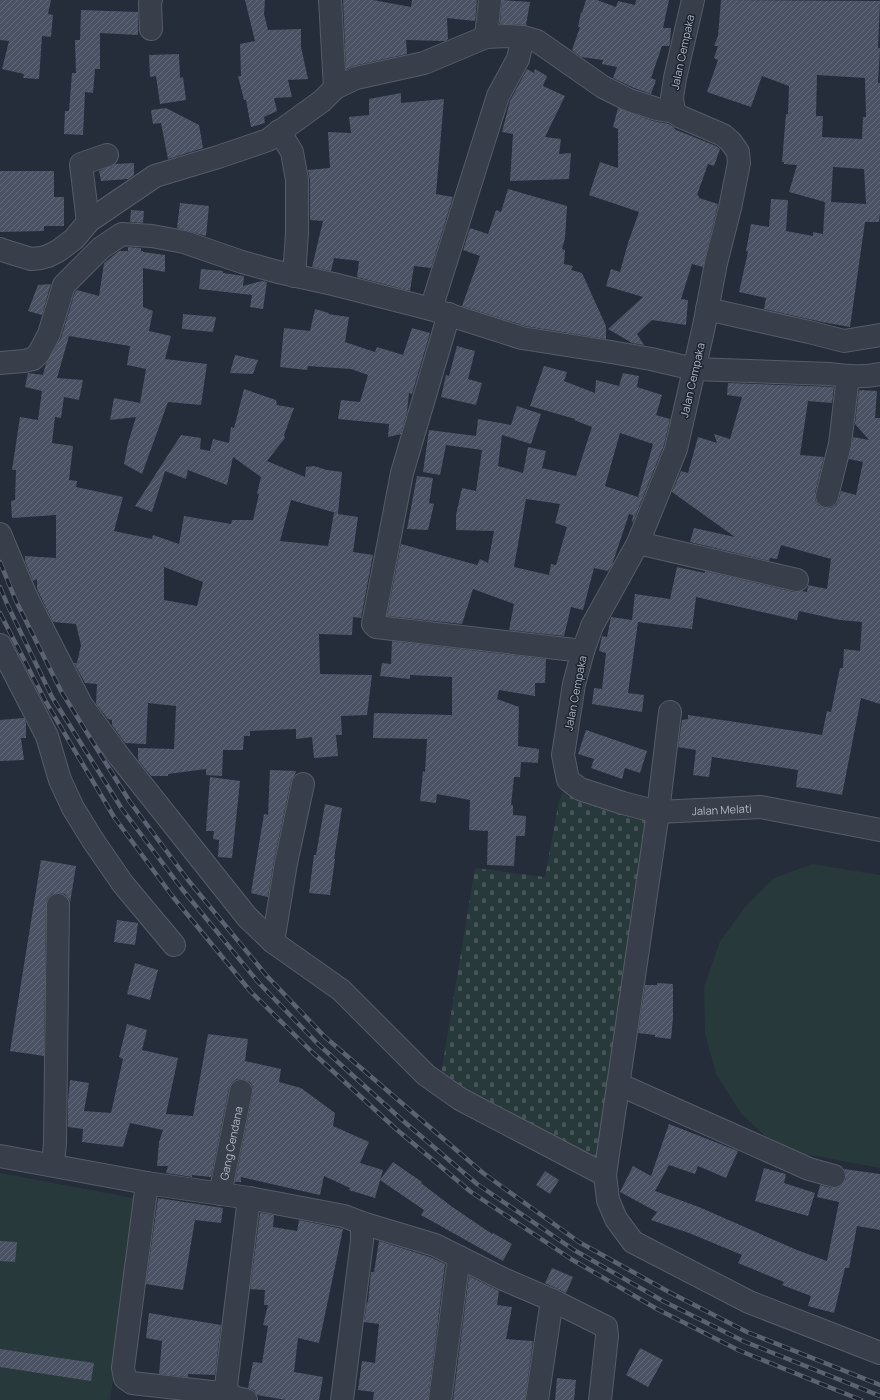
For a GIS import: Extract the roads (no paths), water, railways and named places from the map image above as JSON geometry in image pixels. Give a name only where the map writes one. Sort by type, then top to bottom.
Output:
[{"type":"street","points":[[151,0],[151,29]]},
{"type":"street","points":[[330,0],[335,88]]},
{"type":"street","points":[[486,38],[490,0]]},
{"type":"street","name":"Jalan Cempaka","points":[[568,780],[563,755],[574,684],[583,651],[592,626],[638,543],[676,449],[706,317],[716,263],[737,175],[739,162],[738,152],[731,142],[723,135],[681,117],[674,112],[672,98],[675,78],[693,0]]},
{"type":"street","points":[[88,222],[155,176],[268,140],[284,140],[335,88],[356,78],[424,63],[486,38],[507,36],[520,47]]},
{"type":"street","points":[[583,651],[376,627],[372,624],[402,473],[440,311],[498,96],[520,47],[537,41],[603,87],[629,100],[657,109],[674,112]]},
{"type":"street","points":[[284,140],[297,180],[297,233],[294,276]]},
{"type":"street","points":[[0,363],[33,359],[39,353],[49,334],[64,285],[82,248],[88,222],[81,164],[107,155]]},
{"type":"street","points":[[0,249],[31,258],[41,258],[58,251],[82,248],[101,248],[122,234],[152,236],[184,242],[242,262],[294,276],[333,284],[440,311],[522,338],[695,366],[862,377],[880,374]]},
{"type":"street","points":[[706,317],[844,341],[880,335]]},
{"type":"street","points":[[827,496],[840,444],[848,376]]},
{"type":"street","points":[[0,534],[26,596],[81,704],[119,756],[247,917],[274,942],[340,990],[439,1086],[460,1099],[605,1175]]},
{"type":"street","points":[[638,543],[797,580]]},
{"type":"street","points":[[0,645],[47,736],[60,780],[73,808],[123,884],[174,945]]},
{"type":"street","points":[[670,712],[658,812],[605,1175],[608,1200],[616,1219],[633,1242],[749,1302],[880,1353]]},
{"type":"street","name":"Jalan Melati","points":[[568,780],[580,790],[658,812],[761,807],[880,830]]},
{"type":"street","points":[[274,942],[286,863],[303,784]]},
{"type":"street","points":[[53,1165],[55,1143],[58,905]]},
{"type":"street","points":[[618,1084],[809,1169],[834,1176]]},
{"type":"street","name":"Gang Cendana","points":[[220,1194],[241,1092]]},
{"type":"street","points":[[0,1156],[147,1183],[249,1198],[344,1216],[362,1223],[435,1245],[503,1279],[552,1300],[606,1327],[607,1336],[600,1400]]},
{"type":"street","points":[[147,1183],[123,1368],[125,1378],[132,1383],[237,1397]]},
{"type":"street","points":[[237,1397],[226,1386],[249,1198]]},
{"type":"street","points":[[342,1400],[362,1241],[362,1223]]},
{"type":"street","points":[[440,1400],[459,1257]]},
{"type":"street","points":[[537,1400],[552,1300]]},
{"type":"railway","points":[[0,562],[16,601],[61,691],[130,802],[188,880],[266,975],[325,1037],[483,1173],[579,1242],[669,1292],[747,1332],[880,1385]]},
{"type":"railway","points":[[0,587],[52,697],[122,809],[182,889],[258,982],[318,1044],[401,1119],[477,1184],[574,1250],[663,1301],[743,1341],[880,1396]]},
{"type":"railway","points":[[0,613],[46,702],[114,817],[173,897],[251,992],[312,1052],[396,1129],[471,1192],[571,1259],[657,1309],[738,1350],[861,1400]]}]
